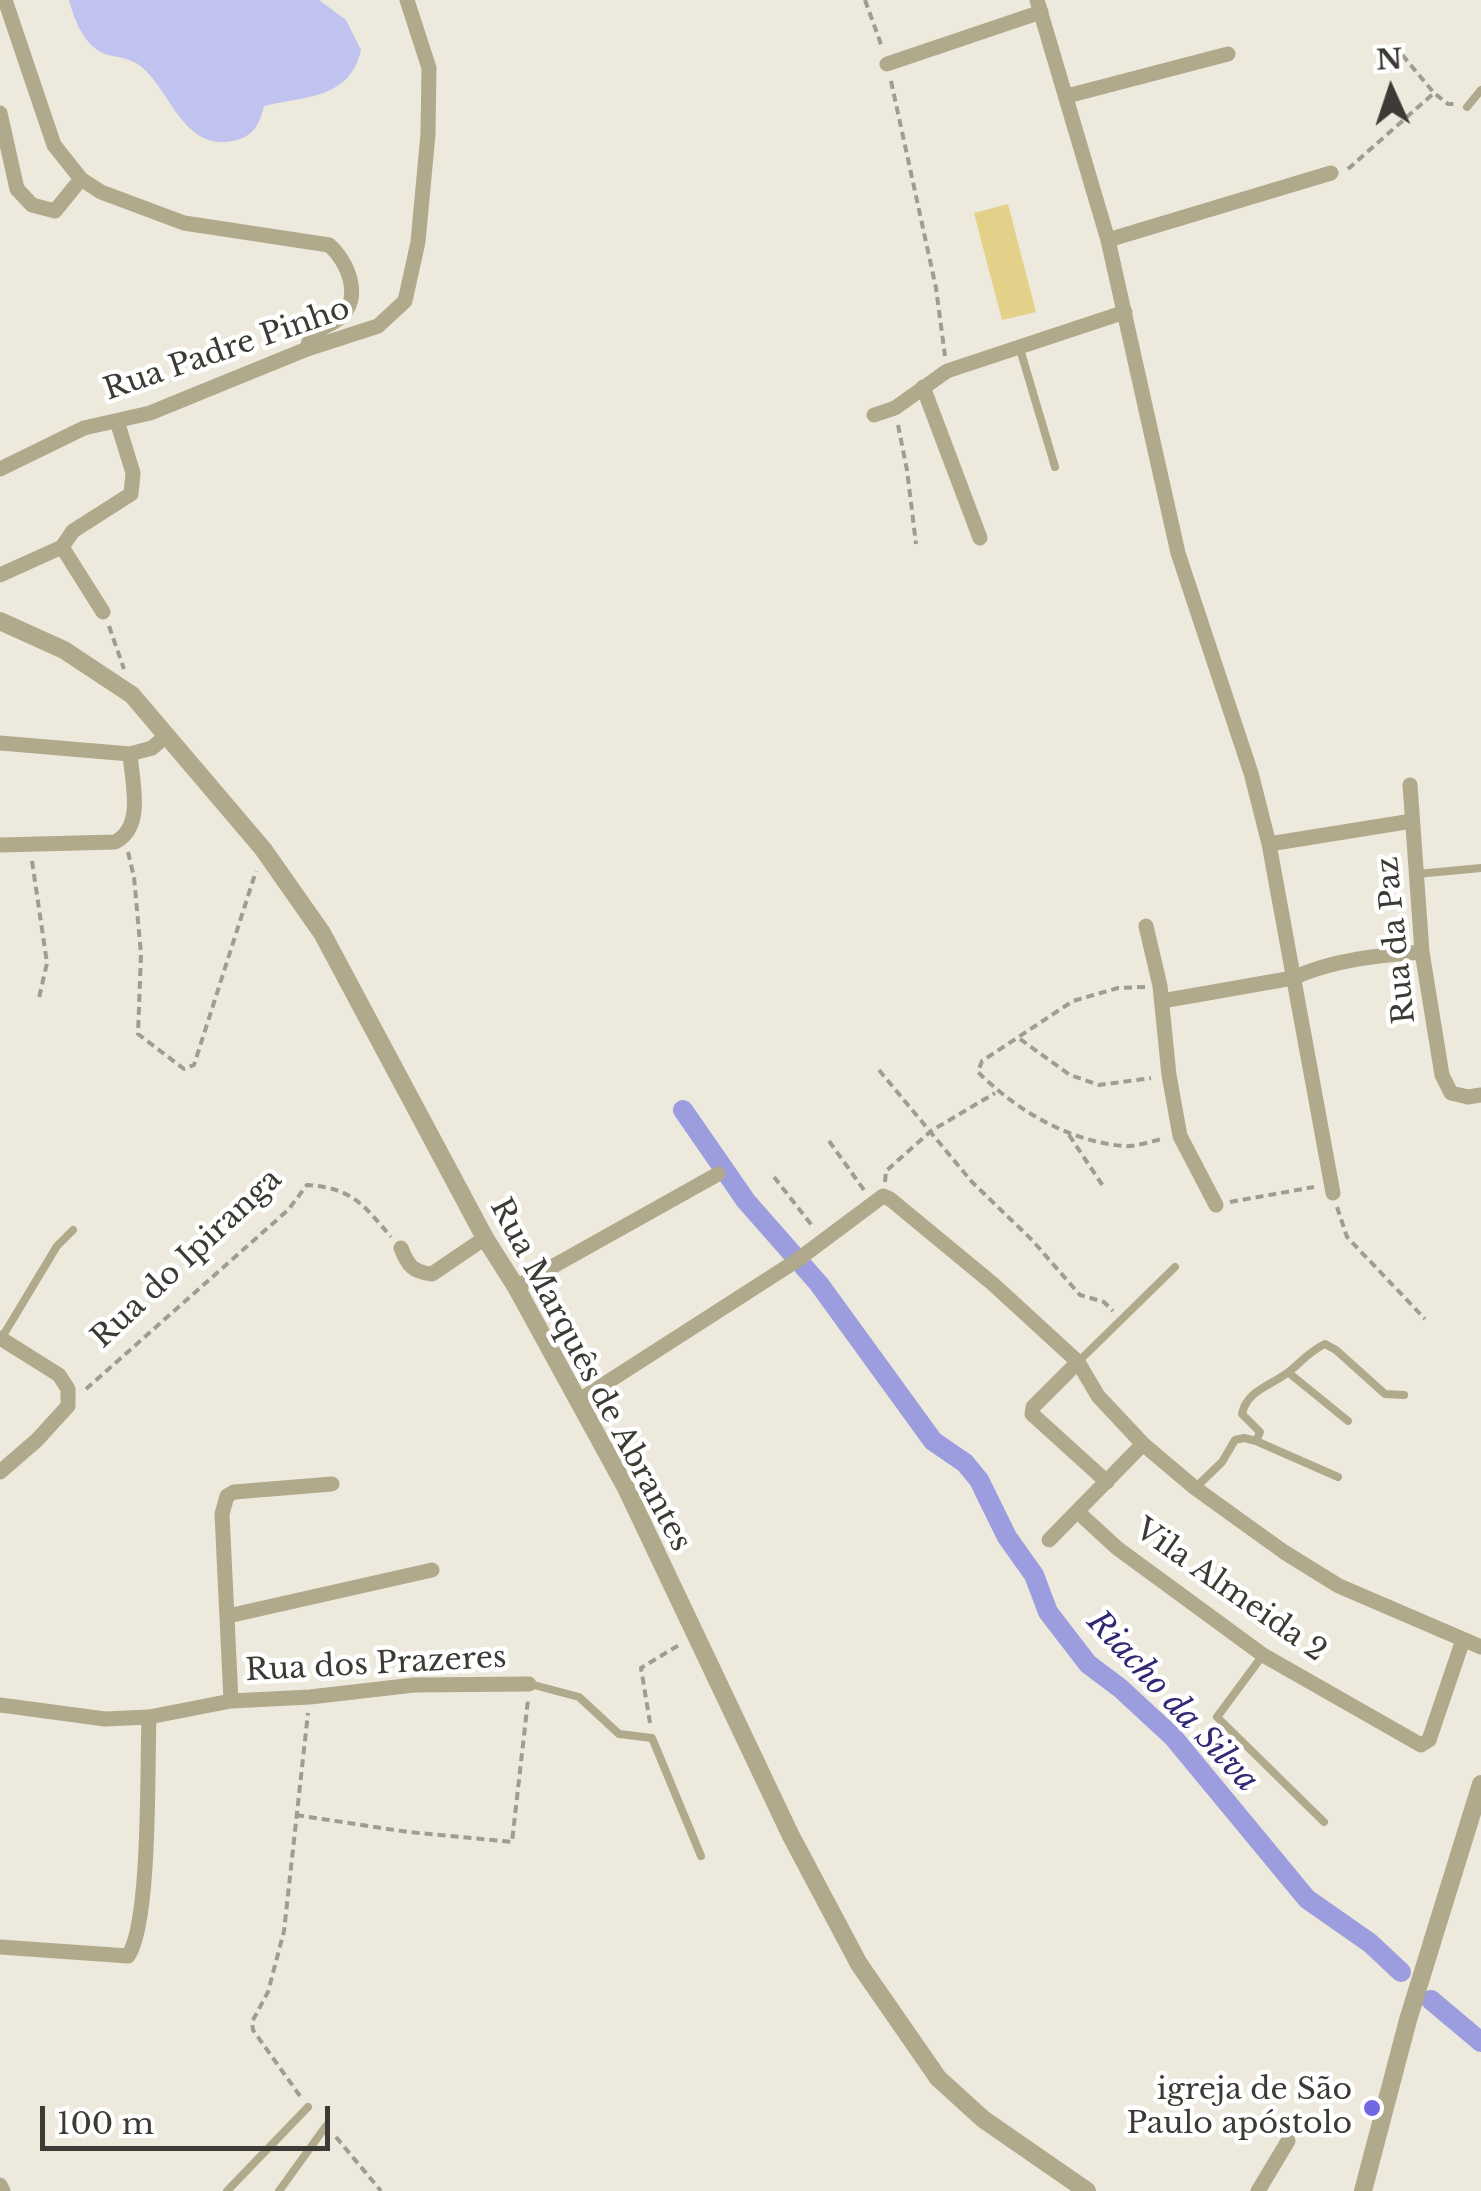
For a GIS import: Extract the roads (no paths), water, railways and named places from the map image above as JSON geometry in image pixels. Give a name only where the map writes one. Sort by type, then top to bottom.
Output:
[{"type":"street","points":[[5,0],[54,145],[80,179],[101,192],[184,223],[328,245],[338,253],[351,276],[351,304],[341,317],[311,334],[307,349]]},
{"type":"street","name":"Rua Padre Pinho","points":[[0,469],[84,428],[150,413],[307,349],[378,326],[405,300],[418,242],[430,68],[408,0]]},
{"type":"street","points":[[888,64],[1039,6],[1108,240],[1178,552],[1252,773],[1269,844],[1333,1193]]},
{"type":"street","points":[[1066,96],[1228,54]]},
{"type":"street","points":[[0,113],[16,189],[32,205],[55,210],[80,179]]},
{"type":"street","points":[[1108,240],[1331,173]]},
{"type":"street","points":[[874,415],[894,408],[947,371],[1125,312]]},
{"type":"street","points":[[923,387],[980,538]]},
{"type":"street","points":[[0,575],[62,547],[74,531],[131,494],[133,473],[116,421]]},
{"type":"street","points":[[62,547],[103,612]]},
{"type":"street","name":"Rua Marquês de Abrantes","points":[[0,622],[64,650],[132,695],[263,848],[322,933],[485,1238],[626,1488],[790,1836],[858,1964],[938,2078],[983,2119],[1087,2191]]},
{"type":"street","points":[[0,743],[130,754],[152,748],[166,735]]},
{"type":"street","points":[[0,845],[115,842],[125,838],[132,828],[134,801],[130,754]]},
{"type":"street","name":"Rua da Paz","points":[[1410,785],[1422,952],[1446,1088],[1460,1096],[1481,1095]]},
{"type":"street","points":[[1269,844],[1412,822]]},
{"type":"street","points":[[1146,926],[1161,993],[1180,1136],[1216,1205]]},
{"type":"street","points":[[1161,993],[1292,978],[1325,967],[1422,952]]},
{"type":"street","points":[[516,1287],[718,1174]]},
{"type":"street","points":[[578,1401],[796,1261],[878,1199],[994,1284],[1078,1362],[1098,1396],[1143,1444],[1195,1488],[1339,1586],[1481,1647]]},
{"type":"street","points":[[401,1248],[407,1264],[416,1272],[432,1274],[485,1238]]},
{"type":"street","points":[[0,1472],[38,1440],[68,1406],[68,1389],[59,1375],[1,1338]]},
{"type":"street","points":[[1078,1362],[1033,1407],[1032,1414],[1107,1482]]},
{"type":"street","points":[[1049,1540],[1143,1444]]},
{"type":"street","points":[[230,1700],[222,1514],[226,1496],[234,1492],[332,1484]]},
{"type":"street","name":"Vila Almeida 2","points":[[1078,1513],[1117,1548],[1263,1656],[1421,1745],[1429,1740],[1462,1640]]},
{"type":"street","points":[[228,1616],[432,1570]]},
{"type":"street","name":"Rua dos Prazeres","points":[[0,1705],[106,1719],[149,1717],[230,1700],[310,1698],[414,1686],[530,1684]]},
{"type":"street","points":[[0,1946],[109,1957],[128,1956],[135,1946],[142,1901],[149,1717]]},
{"type":"street","points":[[1363,2191],[1408,2020],[1481,1784]]},
{"type":"street","points":[[1258,2191],[1288,2140]]},
{"type":"lane","points":[[1466,107],[1481,90]]},
{"type":"lane","points":[[1020,349],[1055,467]]},
{"type":"lane","points":[[1417,874],[1481,868]]},
{"type":"lane","points":[[1,1338],[57,1246],[73,1230]]},
{"type":"lane","points":[[1078,1362],[1175,1266]]},
{"type":"lane","points":[[1256,1441],[1260,1432],[1242,1414],[1244,1405],[1257,1391],[1289,1373],[1309,1352],[1324,1344],[1385,1394],[1404,1394]]},
{"type":"lane","points":[[1289,1373],[1348,1421]]},
{"type":"lane","points":[[1195,1488],[1222,1462],[1236,1440],[1244,1438],[1338,1477]]},
{"type":"lane","points":[[1263,1656],[1217,1717],[1324,1822]]},
{"type":"lane","name":"Rua dos Prazeres","points":[[530,1684],[579,1697],[618,1734],[652,1738],[701,1856]]},
{"type":"lane","points":[[227,2191],[308,2107]]},
{"type":"lane","points":[[279,2191],[326,2126]]},
{"type":"waterway","name":"Riacho da Silva","points":[[683,1110],[746,1201],[819,1284],[933,1441],[965,1463],[979,1480],[1007,1537],[1034,1575],[1048,1612],[1088,1664],[1173,1737],[1307,1899],[1370,1943],[1401,1972]]},
{"type":"waterway","name":"Riacho da Silva","points":[[1431,2000],[1481,2042]]},
{"type":"place","name":"igreja de São Paulo apóstolo","points":[[1372,2108]]}]
